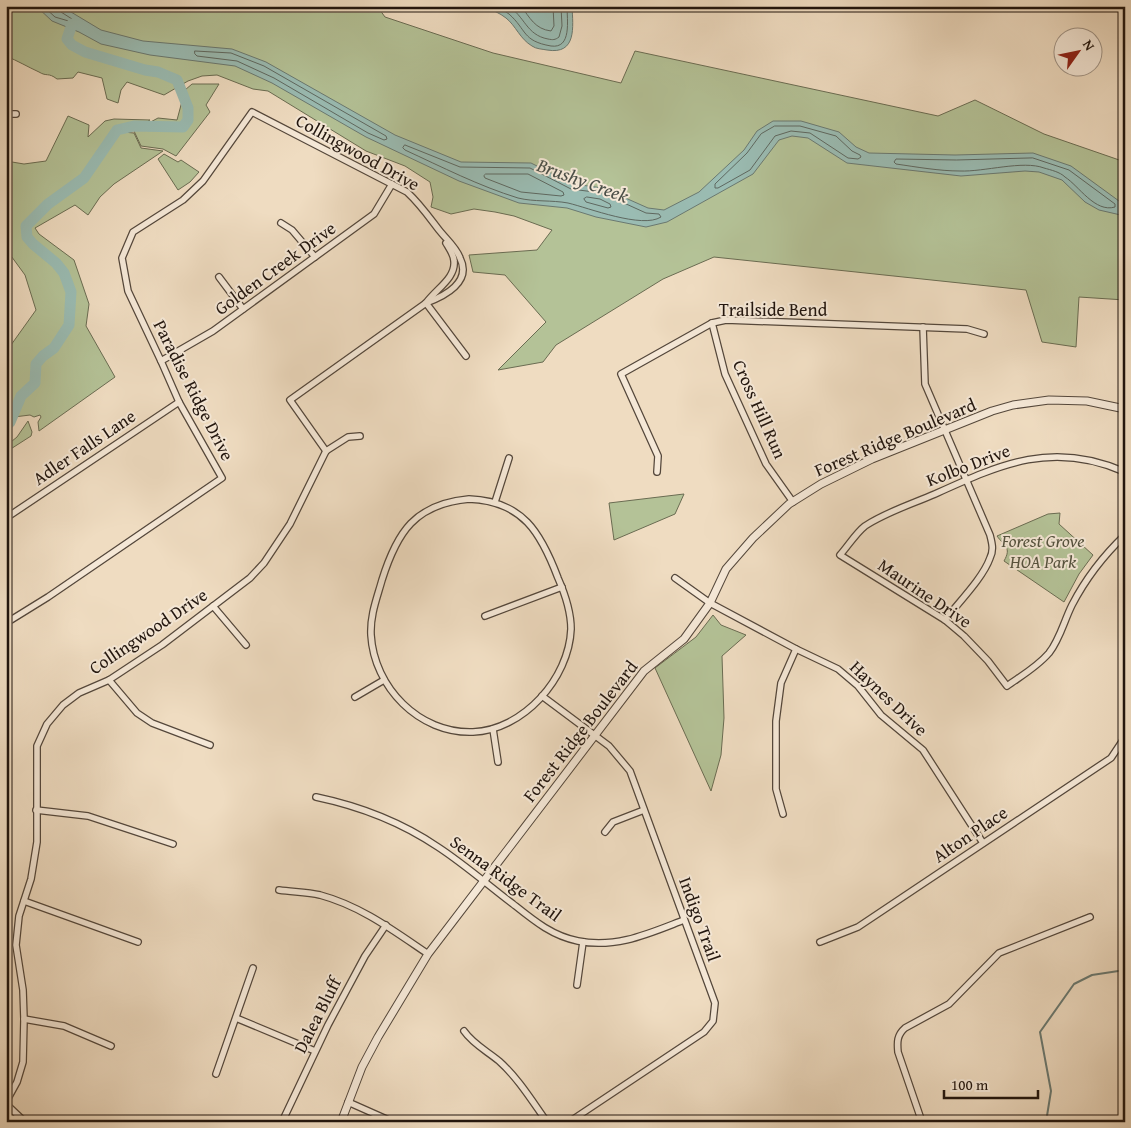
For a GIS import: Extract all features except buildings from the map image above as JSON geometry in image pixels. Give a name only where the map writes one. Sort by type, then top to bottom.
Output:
[{"type":"street","name":"Collingwood Drive","points":[[6,1103],[23,1062],[23,990],[16,945],[19,916],[31,879],[37,842],[37,746],[47,724],[63,705],[79,693],[109,680],[162,644],[250,578],[264,563],[290,524],[326,451],[290,400],[426,303],[441,297],[453,289],[463,274],[464,267],[460,257],[420,204],[407,192],[252,112]]},
{"type":"street","name":"Paradise Ridge Drive","points":[[6,623],[48,597],[222,478],[179,402],[128,291],[122,258],[133,232],[183,200],[203,181],[252,112]]},
{"type":"street","points":[[6,114],[16,114]]},
{"type":"street","name":"Golden Creek Drive","points":[[161,361],[213,331],[374,214],[392,184]]},
{"type":"street","points":[[281,223],[292,230],[315,257]]},
{"type":"street","name":"Collingwood Drive","points":[[426,303],[454,272],[455,259],[440,231]]},
{"type":"street","points":[[219,277],[243,309]]},
{"type":"street","points":[[426,303],[466,356]]},
{"type":"street","name":"Trailside Bend","points":[[657,472],[658,456],[621,374],[712,323],[726,320],[923,327],[968,329],[984,334]]},
{"type":"street","name":"Cross Hill Run","points":[[712,323],[725,374],[753,437],[766,464],[793,502]]},
{"type":"street","points":[[923,327],[925,384],[990,535],[992,547],[991,558],[982,572],[945,620]]},
{"type":"street","name":"Forest Ridge Boulevard","points":[[341,1122],[348,1102],[378,1037],[428,954],[482,881],[644,672],[684,639],[710,603],[726,569],[753,538],[793,502],[821,484],[872,459],[1013,405],[1049,400],[1087,401],[1125,409]]},
{"type":"street","name":"Adler Falls Lane","points":[[6,518],[179,402]]},
{"type":"street","points":[[326,451],[348,438],[360,436]]},
{"type":"street","name":"Kolbo Drive","points":[[840,555],[864,527],[888,514],[1012,462],[1037,457],[1060,456],[1086,459],[1125,472]]},
{"type":"street","points":[[495,502],[509,458]]},
{"type":"street","points":[[469,499],[495,502],[520,516],[537,532],[547,550],[562,587],[570,618],[570,639],[560,670],[542,696],[522,716],[512,722],[494,729],[472,732],[451,731],[441,728],[413,712],[397,698],[384,680],[374,654],[371,623],[390,554],[401,535],[415,519],[438,505],[469,499]]},
{"type":"street","name":"Maurine Drive","points":[[840,555],[945,620],[964,636],[988,661],[1006,686],[1038,664],[1049,652],[1058,639],[1071,606],[1089,574],[1108,550],[1125,535]]},
{"type":"street","name":"Haynes Drive","points":[[676,578],[710,603],[838,669],[858,686],[881,715],[923,750],[983,843]]},
{"type":"street","points":[[485,616],[562,587]]},
{"type":"street","points":[[213,606],[246,645]]},
{"type":"street","points":[[783,814],[776,789],[776,721],[781,683],[796,649]]},
{"type":"street","points":[[109,680],[137,713],[152,723],[210,745]]},
{"type":"street","points":[[355,697],[384,680]]},
{"type":"street","name":"Indigo Trail","points":[[542,696],[609,746],[624,762],[634,781],[715,1003],[714,1017],[704,1032],[568,1122]]},
{"type":"street","points":[[494,729],[498,762]]},
{"type":"street","name":"Alton Place","points":[[820,942],[858,927],[1111,758],[1125,737]]},
{"type":"street","name":"Senna Ridge Trail","points":[[316,797],[336,801],[400,825],[439,847],[548,930],[568,938],[583,942],[606,943],[628,940],[684,920]]},
{"type":"street","points":[[36,810],[57,814],[88,816],[172,844]]},
{"type":"street","points":[[605,832],[613,822],[644,810]]},
{"type":"street","points":[[278,890],[334,899],[364,912],[428,954]]},
{"type":"street","points":[[24,901],[138,942]]},
{"type":"street","points":[[922,1122],[901,1062],[897,1044],[899,1034],[905,1028],[949,1004],[999,952],[1090,917]]},
{"type":"street","name":"Dalea Bluff","points":[[282,1122],[315,1050],[365,956],[386,925]]},
{"type":"street","points":[[577,985],[583,942]]},
{"type":"street","points":[[216,1074],[253,968]]},
{"type":"street","points":[[236,1018],[315,1050]]},
{"type":"street","points":[[24,1019],[64,1026],[111,1046]]},
{"type":"street","points":[[464,1031],[471,1040],[499,1061],[510,1072],[547,1122]]},
{"type":"street","points":[[348,1102],[393,1122]]},
{"type":"street","points":[[6,1103],[25,1122]]},
{"type":"green space","points":[[6,6],[377,6],[385,17],[493,53],[621,83],[635,51],[938,116],[975,100],[1044,134],[1125,162],[1125,300],[1079,297],[1076,347],[1042,342],[1026,290],[714,257],[663,279],[556,345],[543,362],[498,370],[546,322],[505,275],[473,272],[469,255],[537,250],[552,230],[514,216],[495,212],[474,209],[451,214],[431,207],[433,197],[430,182],[405,166],[366,151],[268,91],[253,89],[217,75],[202,76],[188,81],[164,95],[127,82],[121,90],[118,103],[107,99],[102,78],[78,72],[73,78],[57,79],[42,73],[6,56]]},
{"type":"green space","points":[[192,84],[219,84],[206,105],[210,112],[176,156],[163,149],[141,146],[134,131],[158,118],[177,120],[185,90]]},
{"type":"green space","points":[[68,116],[89,125],[88,137],[105,121],[114,119],[150,120],[132,131],[123,132],[134,133],[141,148],[163,151],[114,184],[100,197],[88,215],[75,205],[35,228],[39,234],[74,260],[89,304],[86,326],[115,377],[39,431],[38,422],[41,417],[40,415],[6,418],[6,352],[36,310],[25,275],[6,249],[6,161],[24,164],[46,161]]},
{"type":"green space","points":[[164,154],[178,162],[181,160],[199,172],[190,182],[178,190],[158,159]]},
{"type":"green space","points":[[28,421],[32,432],[31,436],[6,452],[6,446],[17,437]]},
{"type":"green space","points":[[684,494],[675,514],[614,540],[609,503]]},
{"type":"green space","name":"Forest Grove HOA Park","points":[[1060,513],[1059,524],[1093,555],[1079,574],[1064,602],[1004,561],[1007,550],[997,536],[1048,514]]},
{"type":"green space","points":[[713,615],[721,625],[746,635],[722,656],[724,718],[721,755],[711,791],[655,668],[696,637]]},
{"type":"water","points":[[36,6],[61,6],[101,30],[143,41],[232,49],[266,62],[395,135],[461,162],[531,163],[573,184],[603,188],[648,208],[664,210],[699,192],[744,150],[757,131],[773,121],[801,121],[839,132],[856,147],[869,153],[955,155],[1033,153],[1071,166],[1119,201],[1125,202],[1125,216],[1099,210],[1085,202],[1062,180],[1039,172],[1025,171],[961,176],[847,163],[808,138],[792,136],[779,140],[753,174],[667,222],[646,227],[596,217],[567,208],[519,203],[459,181],[366,137],[272,83],[235,66],[150,55],[101,44],[79,32],[52,21]]},
{"type":"water","points":[[485,6],[572,6],[571,38],[564,48],[557,50],[535,48],[524,40],[506,18]]},
{"type":"waterway","points":[[6,426],[10,422],[21,396],[35,383],[36,364],[54,348],[69,325],[71,292],[64,273],[56,263],[27,237],[26,226],[48,204],[84,178],[117,130],[134,126],[183,127],[188,120],[188,108],[177,80],[158,72],[145,70],[85,52],[72,45],[67,39],[72,24]]},
{"type":"waterway","points":[[1046,1122],[1051,1091],[1040,1032],[1074,984],[1092,975],[1125,970]]},
{"type":"water label","name":"Brushy Creek","points":[[583,180]]}]
